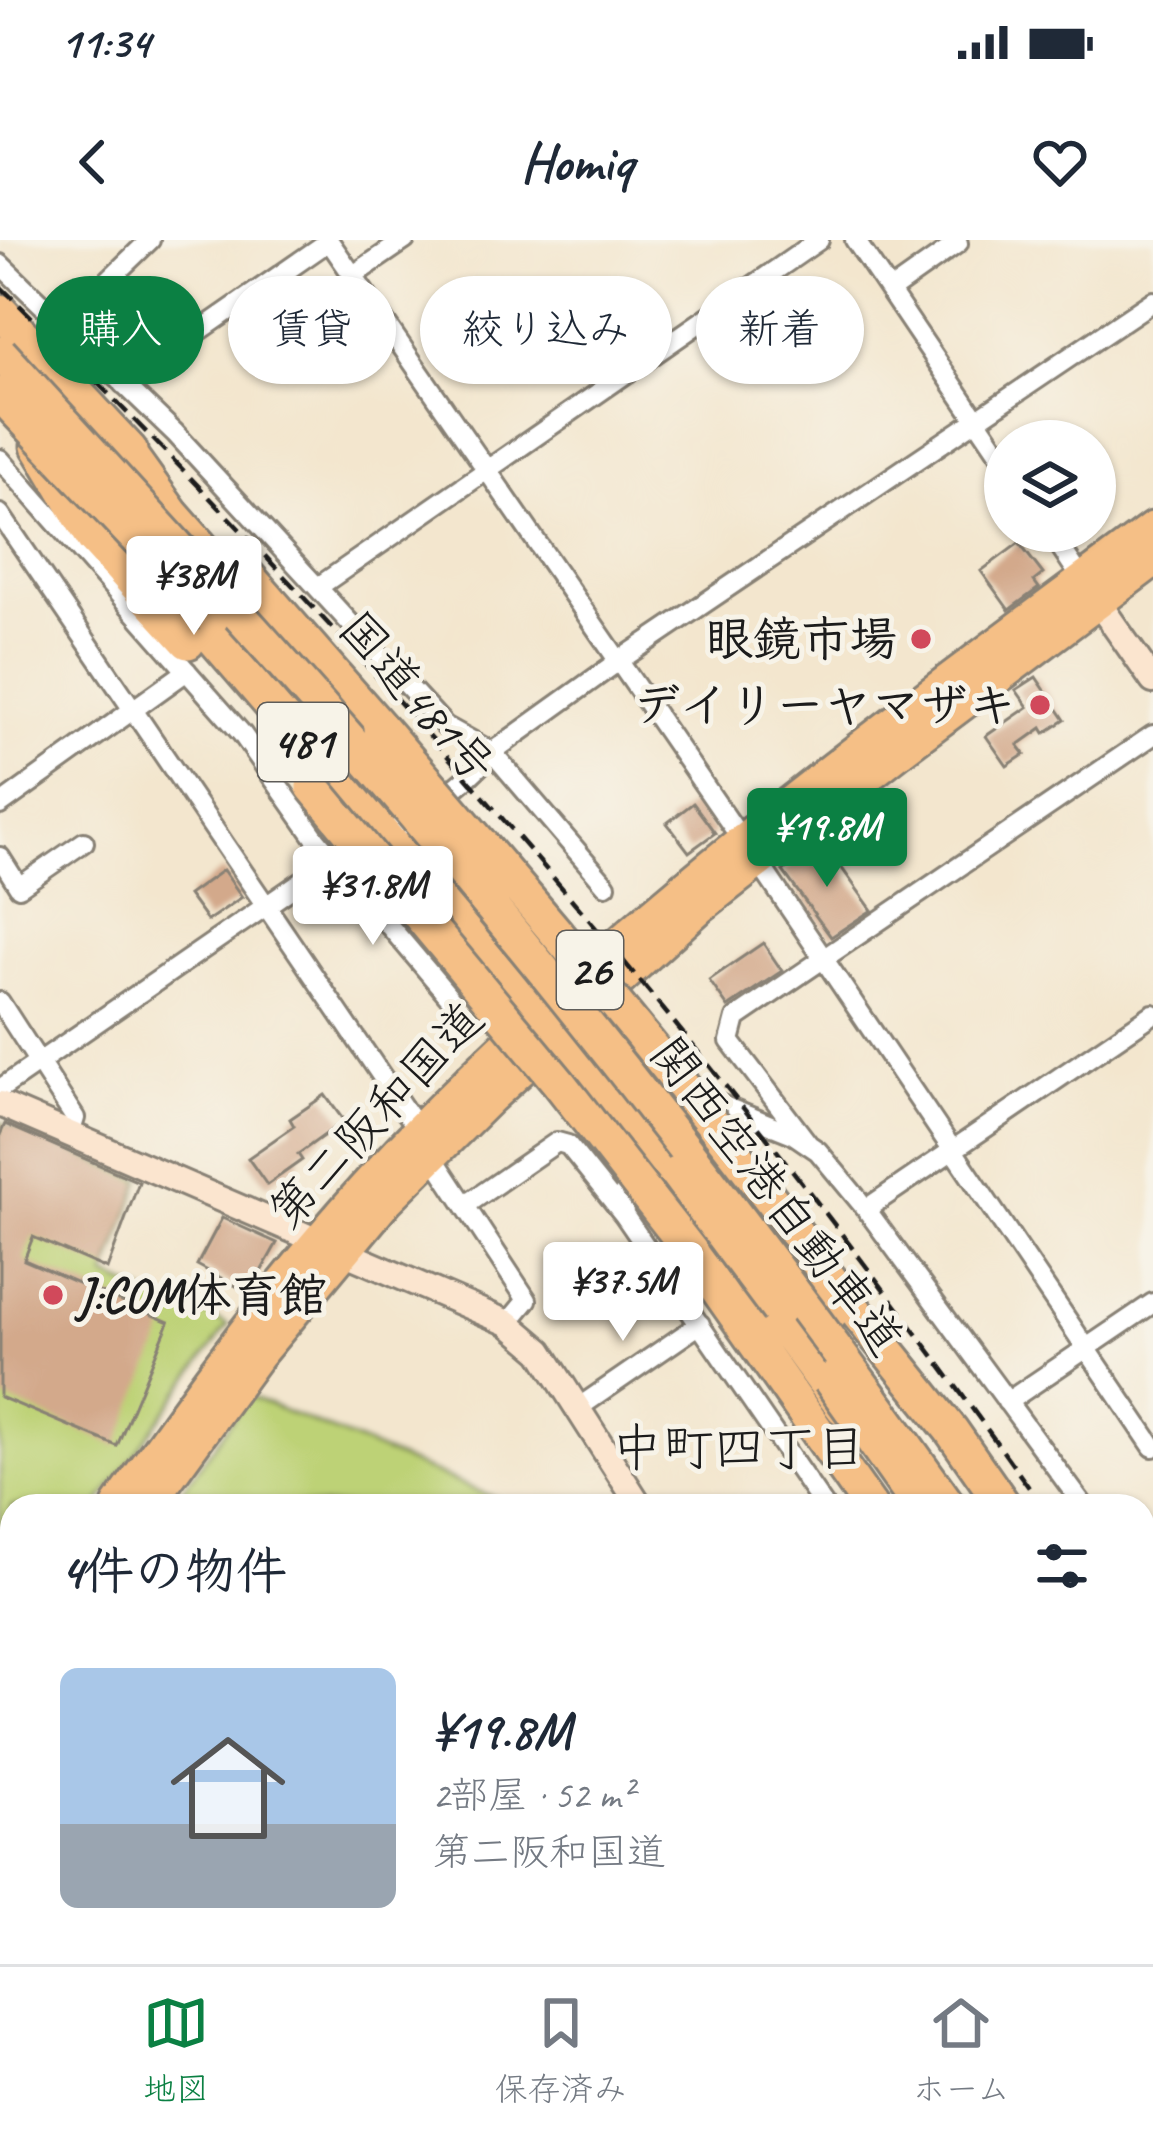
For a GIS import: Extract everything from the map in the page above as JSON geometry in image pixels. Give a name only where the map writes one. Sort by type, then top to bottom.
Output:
[{"type":"highway","name":"国道481号","points":[[0,311],[36,348]]},
{"type":"highway","name":"関西空港自動車道","points":[[0,353],[423,825],[729,1205],[940,1494]]},
{"type":"highway","name":"国道481号","points":[[69,384],[274,604],[630,1020],[831,1292],[951,1430],[996,1494]]},
{"type":"highway","name":"関西空港自動車道","points":[[0,389],[409,841],[686,1186],[907,1494]]},
{"type":"highway","name":"481","points":[[0,406],[185,606],[546,1027],[701,1213],[907,1494]]},
{"type":"highway","name":"481","points":[[117,436],[173,515],[762,1221],[831,1292],[957,1494]]},
{"type":"highway","name":"481","points":[[44,453],[93,538],[313,787],[559,1082],[732,1307],[862,1494]]},
{"type":"highway","name":"第二阪和国道","points":[[127,1494],[216,1369],[425,1143],[546,1027],[749,850],[1090,591],[1153,530]]},
{"type":"highway","name":"第二阪和国道","points":[[1090,591],[1153,560]]},
{"type":"highway","name":"第二阪和国道","points":[[156,1494],[330,1247]]},
{"type":"highway","points":[[831,1292],[973,1494]]},
{"type":"highway","points":[[732,1307],[883,1494]]},
{"type":"highway","points":[[802,1350],[886,1494]]},
{"type":"street","points":[[112,276],[150,240]]},
{"type":"street","points":[[405,240],[352,276],[328,240],[123,385],[175,433],[445,726],[493,752],[606,885]]},
{"type":"street","points":[[318,586],[819,240]]},
{"type":"street","points":[[855,240],[984,429]]},
{"type":"street","points":[[890,292],[956,240]]},
{"type":"street","points":[[0,264],[36,299]]},
{"type":"street","points":[[0,1089],[265,907],[384,836],[620,660],[1153,301]]},
{"type":"street","points":[[396,338],[620,660],[1153,1448]]},
{"type":"street","points":[[0,389],[36,350]]},
{"type":"street","points":[[4,469],[242,734],[336,862],[451,999]]},
{"type":"street","points":[[0,514],[527,1300],[508,1323]]},
{"type":"street","points":[[1064,552],[1153,681]]},
{"type":"street","points":[[0,805],[188,671]]},
{"type":"street","points":[[1075,1494],[866,1209],[808,1145],[730,1041],[736,1018],[1153,735]]},
{"type":"street","points":[[0,857],[19,886],[84,842]]},
{"type":"street","points":[[0,1002],[75,1118],[70,1134]]},
{"type":"street","points":[[866,1209],[1153,1014]]},
{"type":"street","points":[[635,1068],[793,1134],[808,1145]]},
{"type":"street","points":[[0,1104],[508,1323],[541,1351],[632,1494]]},
{"type":"street","points":[[466,1205],[557,1142],[568,1145],[624,1215],[816,1494]]},
{"type":"street","points":[[624,1215],[623,1195],[642,1144]]},
{"type":"street","points":[[1007,1402],[1153,1303]]},
{"type":"street","points":[[578,1408],[700,1324]]},
{"type":"green space","name":"J:COM体育館","points":[[0,1122],[141,1179],[106,1276],[175,1306],[179,1301],[228,1325],[106,1494],[0,1494]]},
{"type":"green space","points":[[249,1396],[485,1494],[180,1494]]},
{"type":"building","points":[[1007,552],[1026,552],[1043,574],[1034,581],[1039,588],[1009,610],[981,571]]},
{"type":"building","points":[[1036,677],[1065,720],[1045,733],[1042,728],[1018,745],[1025,754],[1007,766],[986,736],[1028,707],[1016,690]]},
{"type":"building","points":[[693,803],[715,833],[689,852],[667,823]]},
{"type":"building","points":[[823,842],[872,910],[831,937],[783,871]]},
{"type":"building","points":[[223,870],[242,897],[207,921],[188,895]]},
{"type":"building","points":[[763,943],[782,971],[728,1007],[709,980]]},
{"type":"building","points":[[325,1095],[344,1121],[298,1154],[302,1160],[267,1185],[248,1158],[294,1126],[290,1119]]},
{"type":"building","name":"J:COM体育館","points":[[5,1124],[139,1182],[107,1269],[33,1237],[24,1260],[169,1322],[117,1446],[0,1397],[0,1135]]},
{"type":"building","points":[[222,1218],[277,1243],[249,1293],[197,1265]]},
{"type":"railway","points":[[0,286],[281,573],[549,872],[802,1183],[1033,1494]]},
{"type":"place","name":"眼鏡市場","points":[[921,639]]},
{"type":"place","name":"デイリーヤマザキ","points":[[1040,705]]},
{"type":"place","name":"J:COM体育館","points":[[53,1295]]},
{"type":"district","name":"中町四丁目","points":[[739,1448]]}]
